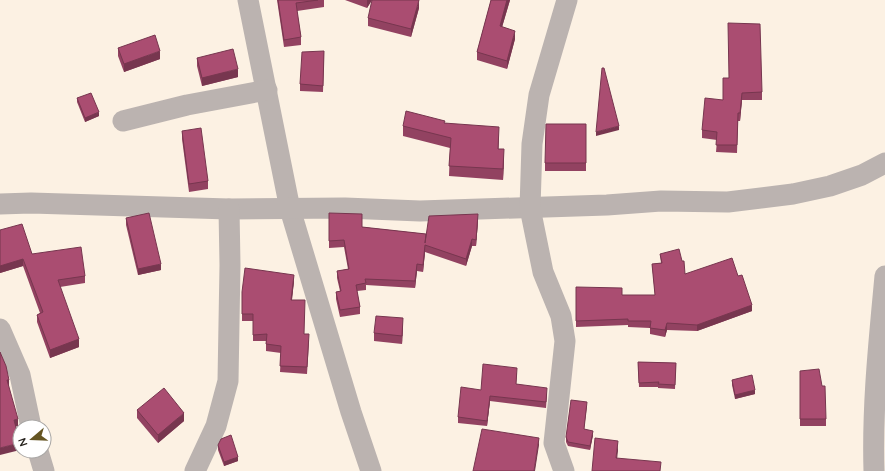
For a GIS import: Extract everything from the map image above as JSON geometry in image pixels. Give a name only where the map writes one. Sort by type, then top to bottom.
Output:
[{"type":"street","points":[[248,0],[290,209],[351,412],[371,471]]},
{"type":"street","points":[[564,471],[554,443],[566,341],[565,329],[543,272],[530,208],[532,144],[538,95],[567,0]]},
{"type":"street","points":[[123,121],[267,90]]},
{"type":"street","points":[[0,204],[31,202],[229,209],[420,211],[607,206],[661,201],[742,201],[830,186],[856,177],[885,163]]},
{"type":"street","points":[[195,471],[216,426],[228,381],[230,265],[229,209]]},
{"type":"street","points":[[874,471],[873,448],[878,345],[885,276]]},
{"type":"street","points":[[0,329],[20,376],[30,419]]},
{"type":"street","points":[[40,459],[44,471]]},
{"type":"building","points":[[278,0],[318,0],[296,3],[301,37],[284,40]]},
{"type":"building","points":[[372,0],[419,0],[411,29],[368,18]]},
{"type":"building","points":[[491,0],[507,0],[500,26],[515,31],[507,61],[477,52]]},
{"type":"building","points":[[728,23],[760,24],[762,92],[742,93],[740,113],[738,113],[737,145],[716,145],[717,132],[702,130],[705,98],[723,100],[723,78],[729,78]]},
{"type":"building","points":[[155,35],[160,51],[124,64],[118,48]]},
{"type":"building","points":[[233,49],[238,69],[202,78],[197,58]]},
{"type":"building","points":[[324,51],[323,86],[300,84],[302,52]]},
{"type":"building","points":[[602,68],[604,68],[619,126],[596,132]]},
{"type":"building","points":[[91,93],[99,112],[85,118],[77,98]]},
{"type":"building","points":[[406,111],[445,121],[444,123],[499,127],[498,149],[504,149],[503,169],[449,166],[451,138],[403,126]]},
{"type":"building","points":[[546,124],[586,124],[586,163],[545,163]]},
{"type":"building","points":[[201,128],[208,181],[189,184],[182,131]]},
{"type":"building","points":[[149,213],[161,264],[138,269],[126,218]]},
{"type":"building","points":[[329,213],[362,214],[362,227],[426,234],[425,243],[429,216],[478,214],[476,240],[472,239],[466,259],[425,245],[423,265],[417,264],[415,281],[365,279],[366,283],[356,285],[360,307],[340,310],[336,292],[341,291],[337,271],[349,269],[344,240],[329,241]]},
{"type":"building","points":[[22,224],[32,254],[81,247],[85,276],[58,280],[79,339],[50,350],[37,315],[43,312],[23,259],[0,266],[0,230]]},
{"type":"building","points":[[679,249],[682,261],[684,261],[685,274],[732,258],[738,276],[742,275],[752,305],[697,325],[667,323],[665,330],[650,328],[651,321],[628,321],[628,319],[576,321],[576,287],[622,288],[622,295],[655,295],[652,264],[662,263],[660,254]]},
{"type":"building","points":[[245,268],[294,275],[291,300],[305,300],[304,334],[309,334],[307,367],[280,366],[281,346],[266,344],[267,334],[253,335],[253,314],[242,314],[242,292]]},
{"type":"building","points":[[376,316],[403,318],[402,336],[374,333]]},
{"type":"building","points":[[0,352],[6,366],[9,380],[7,380],[18,419],[12,419],[12,445],[0,448]]},
{"type":"building","points":[[638,362],[676,363],[675,385],[658,384],[659,382],[639,383]]},
{"type":"building","points":[[483,364],[517,368],[516,384],[547,388],[546,402],[490,396],[487,421],[458,417],[461,387],[481,390]]},
{"type":"building","points":[[819,369],[822,386],[825,386],[826,419],[800,419],[800,371]]},
{"type":"building","points":[[752,375],[755,390],[735,395],[732,380]]},
{"type":"building","points":[[164,388],[184,413],[158,435],[137,410]]},
{"type":"building","points":[[571,400],[587,402],[584,429],[593,431],[590,446],[568,442],[566,437]]},
{"type":"building","points":[[482,429],[539,438],[534,471],[473,471]]},
{"type":"building","points":[[231,435],[238,457],[224,462],[218,445],[221,439]]},
{"type":"building","points":[[595,438],[618,441],[616,458],[661,462],[660,471],[592,471]]}]
